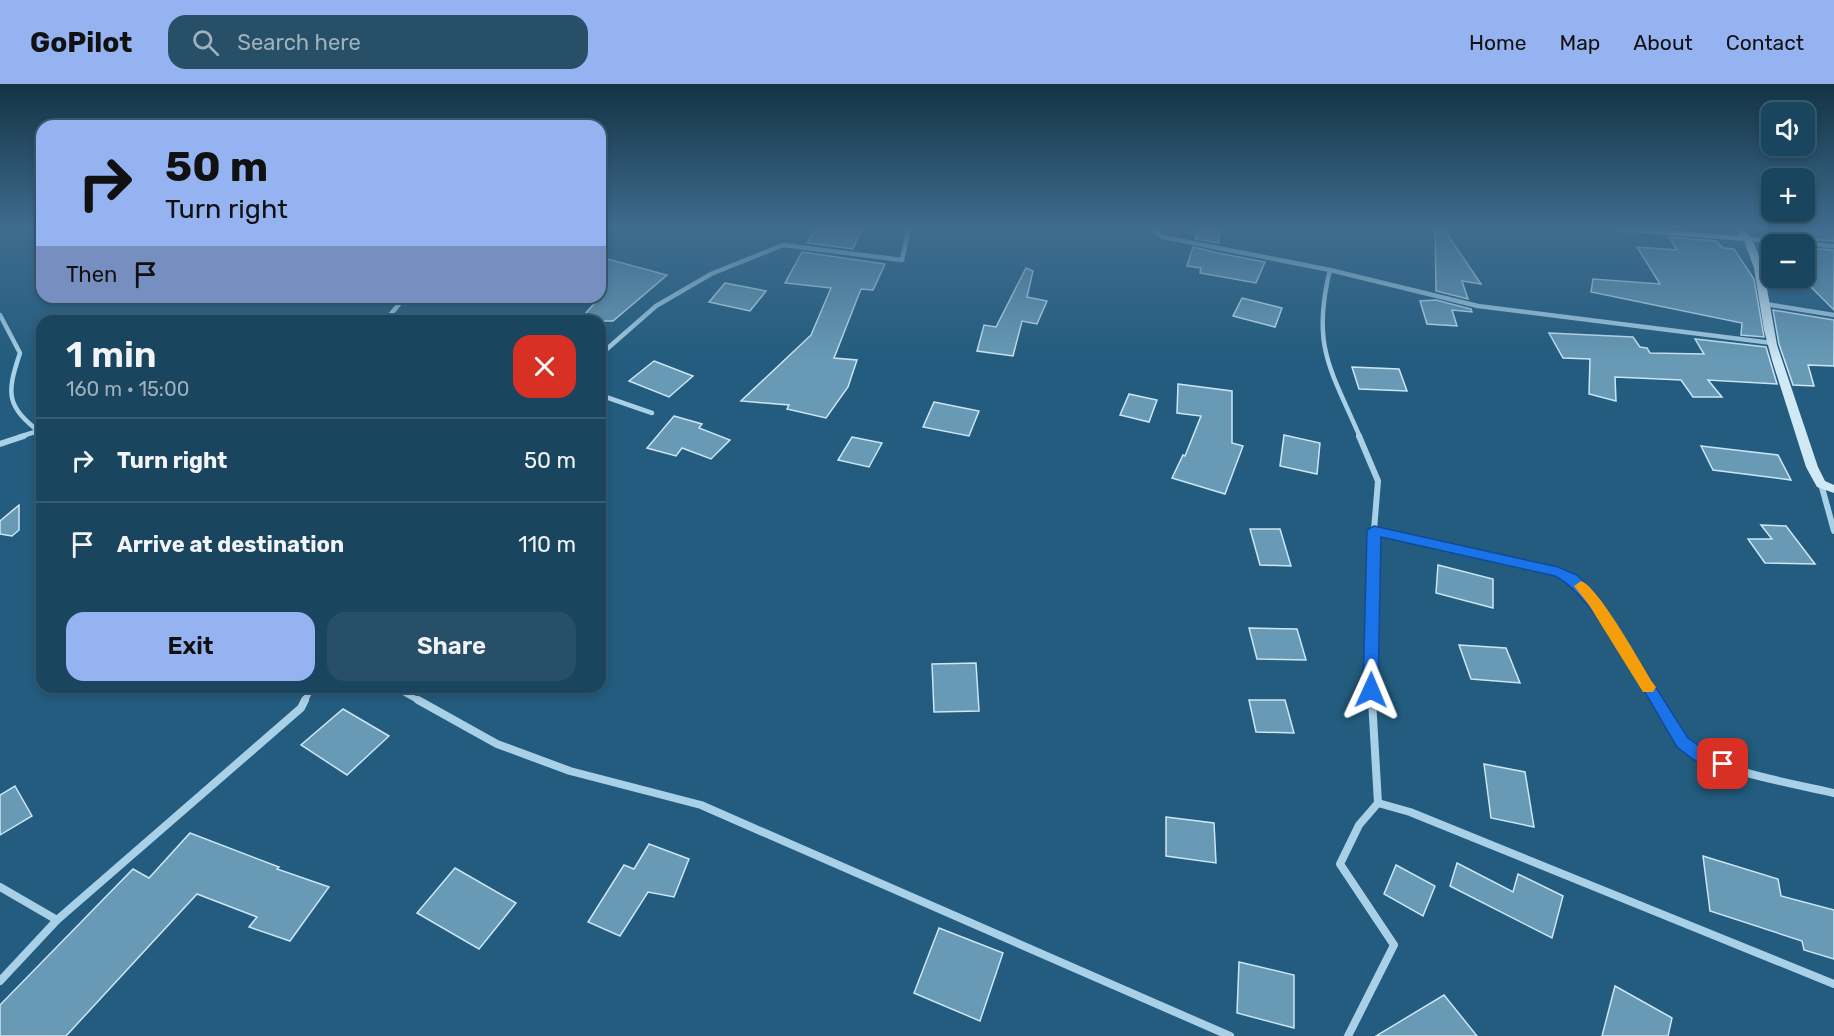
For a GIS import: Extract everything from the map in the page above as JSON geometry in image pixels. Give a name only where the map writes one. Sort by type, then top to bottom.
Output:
[{"type":"street","points":[[606,350],[656,306],[715,272]]},
{"type":"street","points":[[1329,272],[1319,314],[1324,353],[1378,481],[1374,530],[1371,690],[1377,803],[1359,825],[1340,864],[1394,945],[1348,1036]]},
{"type":"street","points":[[1340,272],[1478,306],[1772,343]]},
{"type":"street","points":[[1757,272],[1772,343],[1812,467],[1821,484],[1834,531]]},
{"type":"street","points":[[390,315],[400,303]]},
{"type":"street","points":[[1765,304],[1834,315]]},
{"type":"street","points":[[0,315],[20,353],[8,388],[17,415],[36,429]]},
{"type":"street","points":[[606,397],[652,414]]},
{"type":"street","points":[[0,444],[36,433]]},
{"type":"street","points":[[1821,484],[1834,489]]},
{"type":"street","points":[[1374,530],[1558,572],[1572,579],[1594,602],[1682,742],[1700,755],[1723,764],[1834,793]]},
{"type":"street","points":[[0,981],[57,920],[301,708],[309,693]]},
{"type":"street","points":[[405,693],[497,744],[570,771],[701,805],[760,833],[1230,1036]]},
{"type":"street","points":[[1377,803],[1410,812],[1834,984]]},
{"type":"street","points":[[0,887],[57,920]]},
{"type":"building","points":[[606,272],[657,272],[667,275],[613,321],[606,321],[606,315],[584,315],[595,303],[606,303]]},
{"type":"building","points":[[791,272],[881,272],[873,290],[861,289],[834,358],[857,360],[848,387],[826,418],[787,409],[789,405],[741,401],[811,335],[831,288],[785,283]]},
{"type":"building","points":[[1024,272],[1033,272],[1027,297],[1047,301],[1037,324],[1022,321],[1013,356],[977,351],[984,325],[996,327]]},
{"type":"building","points":[[1200,272],[1261,272],[1256,283]]},
{"type":"building","points":[[1436,272],[1473,272],[1481,284],[1462,281],[1468,299],[1436,291]]},
{"type":"building","points":[[1653,272],[1750,272],[1754,279],[1764,337],[1741,335],[1742,323],[1591,292],[1593,279],[1660,284]]},
{"type":"building","points":[[1815,272],[1834,272],[1834,310],[1812,288],[1815,288]]},
{"type":"building","points":[[725,283],[766,291],[750,311],[709,302]]},
{"type":"building","points":[[1242,298],[1282,308],[1275,327],[1233,316]]},
{"type":"building","points":[[1436,300],[1471,309],[1472,312],[1452,310],[1457,326],[1427,324],[1420,301]]},
{"type":"building","points":[[1773,310],[1834,320],[1834,366],[1808,365],[1814,386],[1793,385],[1779,344]]},
{"type":"building","points":[[1549,333],[1633,337],[1640,347],[1647,348],[1650,353],[1704,354],[1695,339],[1766,347],[1777,384],[1708,380],[1722,397],[1693,397],[1681,380],[1615,377],[1616,401],[1589,394],[1590,359],[1563,358]]},
{"type":"building","points":[[654,361],[693,376],[669,397],[629,381]]},
{"type":"building","points":[[1352,367],[1399,369],[1407,391],[1359,389]]},
{"type":"building","points":[[1178,384],[1232,391],[1232,443],[1243,446],[1225,494],[1172,478],[1183,455],[1185,456],[1201,416],[1177,413]]},
{"type":"building","points":[[1129,394],[1157,400],[1149,422],[1120,415]]},
{"type":"building","points":[[934,402],[979,411],[969,436],[923,427]]},
{"type":"building","points":[[674,416],[702,424],[699,428],[730,440],[711,459],[682,448],[676,456],[647,448]]},
{"type":"building","points":[[1284,435],[1320,443],[1317,474],[1280,466]]},
{"type":"building","points":[[852,437],[882,443],[869,467],[838,460]]},
{"type":"building","points":[[1701,446],[1778,455],[1791,480],[1713,470]]},
{"type":"building","points":[[19,505],[19,530],[12,536],[0,534],[0,521]]},
{"type":"building","points":[[1761,525],[1786,526],[1815,564],[1765,563],[1748,539],[1772,539]]},
{"type":"building","points":[[1250,529],[1280,529],[1291,566],[1260,565]]},
{"type":"building","points":[[1438,565],[1493,579],[1493,608],[1436,593]]},
{"type":"building","points":[[1249,628],[1297,629],[1306,660],[1257,659]]},
{"type":"building","points":[[1459,645],[1506,648],[1520,683],[1471,679]]},
{"type":"building","points":[[976,663],[979,711],[934,712],[932,664]]},
{"type":"building","points":[[1249,700],[1285,700],[1294,733],[1256,732]]},
{"type":"building","points":[[343,709],[389,736],[347,775],[301,745]]},
{"type":"building","points":[[1484,764],[1525,772],[1534,827],[1491,818]]},
{"type":"building","points":[[15,786],[32,816],[0,835],[0,795]]},
{"type":"building","points":[[1166,817],[1214,823],[1216,863],[1166,856]]},
{"type":"building","points":[[190,833],[279,867],[277,869],[329,887],[290,941],[249,927],[257,917],[197,894],[66,1036],[0,1036],[0,1005],[133,869],[149,878]]},
{"type":"building","points":[[649,844],[689,859],[674,897],[648,892],[620,936],[588,922],[624,865],[634,869]]},
{"type":"building","points":[[1703,856],[1778,879],[1781,896],[1834,910],[1834,959],[1804,950],[1802,941],[1710,911]]},
{"type":"building","points":[[1457,863],[1513,892],[1518,874],[1563,896],[1552,938],[1450,886]]},
{"type":"building","points":[[1396,865],[1435,886],[1423,916],[1384,894]]},
{"type":"building","points":[[455,868],[516,903],[479,949],[417,913]]},
{"type":"building","points":[[939,928],[1003,953],[980,1021],[914,993]]},
{"type":"building","points":[[1239,962],[1294,975],[1294,1028],[1237,1013]]},
{"type":"building","points":[[1615,986],[1672,1018],[1668,1036],[1602,1036]]},
{"type":"building","points":[[1444,995],[1477,1036],[1376,1036]]},
{"type":"slow traffic","points":[[1581,586],[1594,602],[1648,687]]},
{"type":"route","points":[[1371,690],[1374,530],[1558,572],[1572,579],[1586,590],[1682,742],[1700,755],[1723,764]]}]
